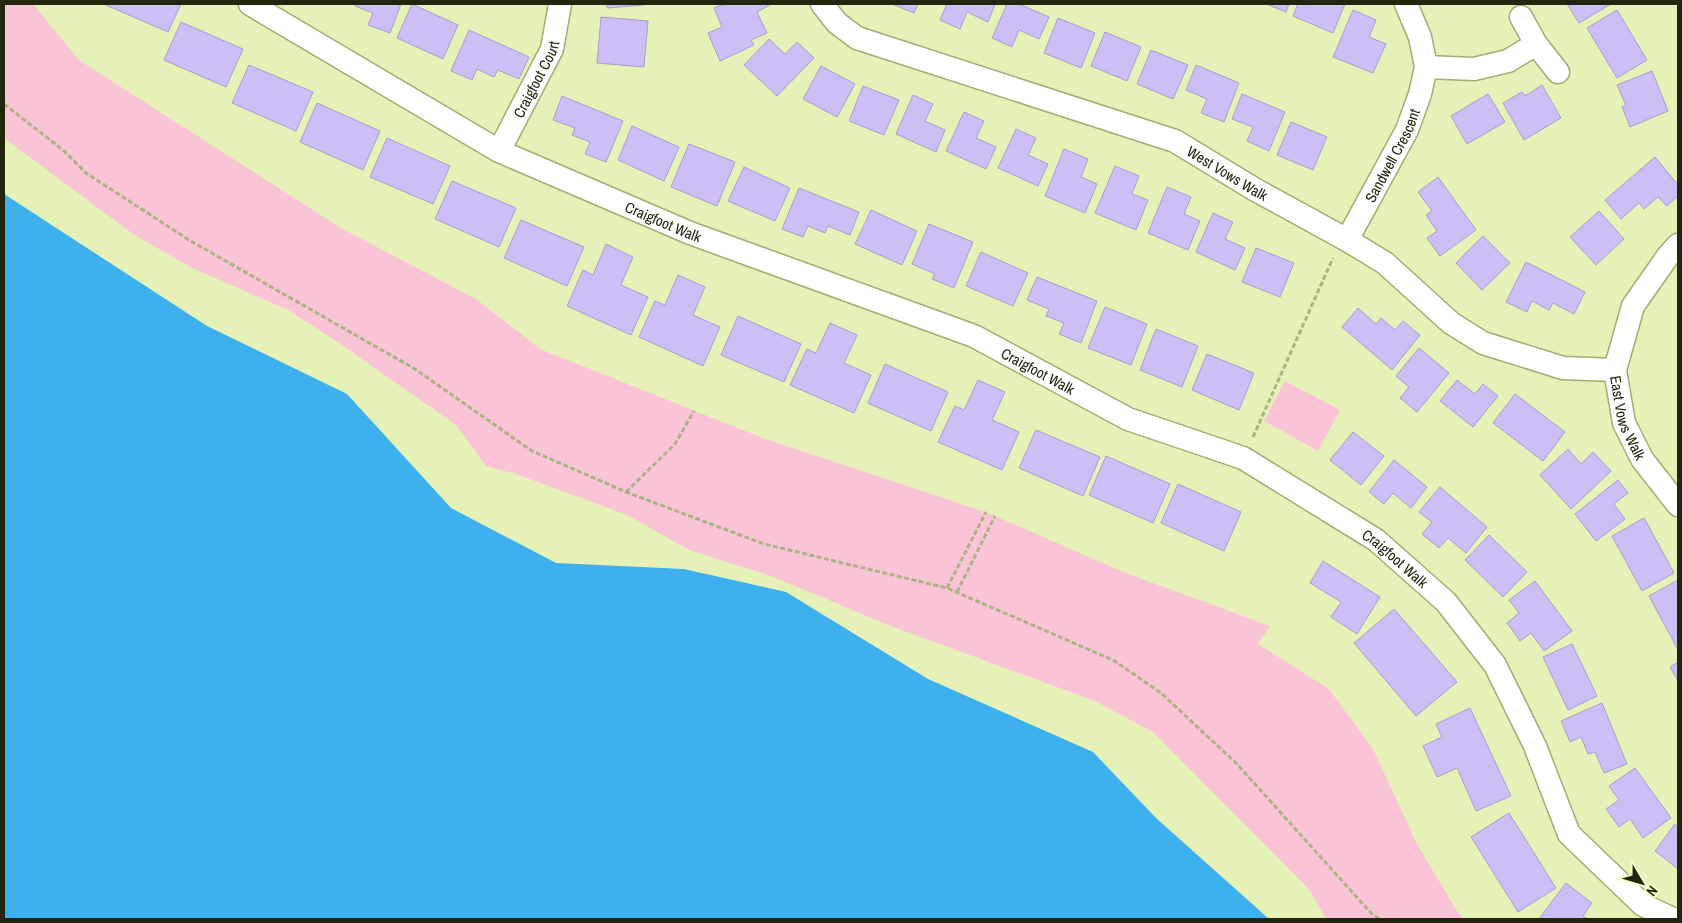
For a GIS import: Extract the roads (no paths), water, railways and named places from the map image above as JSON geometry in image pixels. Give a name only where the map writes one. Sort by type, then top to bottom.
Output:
[{"type":"street","name":"Craigfoot Walk","points":[[250,4],[500,151],[690,233],[974,336],[1128,419],[1243,458],[1376,540],[1446,602],[1494,665],[1535,746],[1569,834],[1643,905],[1673,919]]},
{"type":"street","name":"Craigfoot Court","points":[[500,151],[552,49],[560,4]]},
{"type":"street","name":"West Vows Walk","points":[[822,4],[837,23],[857,38],[1176,141],[1254,189],[1385,263],[1451,323],[1483,343],[1563,368],[1615,370]]},
{"type":"street","name":"Sandwell Crescent","points":[[1347,240],[1407,130],[1420,94],[1426,67],[1420,37],[1406,4]]},
{"type":"street","points":[[1520,17],[1536,44],[1558,72]]},
{"type":"street","points":[[1426,67],[1474,70],[1508,60],[1536,44]]},
{"type":"street","name":"East Vows Walk","points":[[1678,245],[1668,256],[1633,306],[1615,370],[1624,423],[1642,459],[1678,505]]},
{"type":"water","points":[[4,194],[207,326],[347,394],[451,508],[556,563],[684,569],[786,592],[928,679],[1093,752],[1156,818],[1269,919],[4,919]]}]
